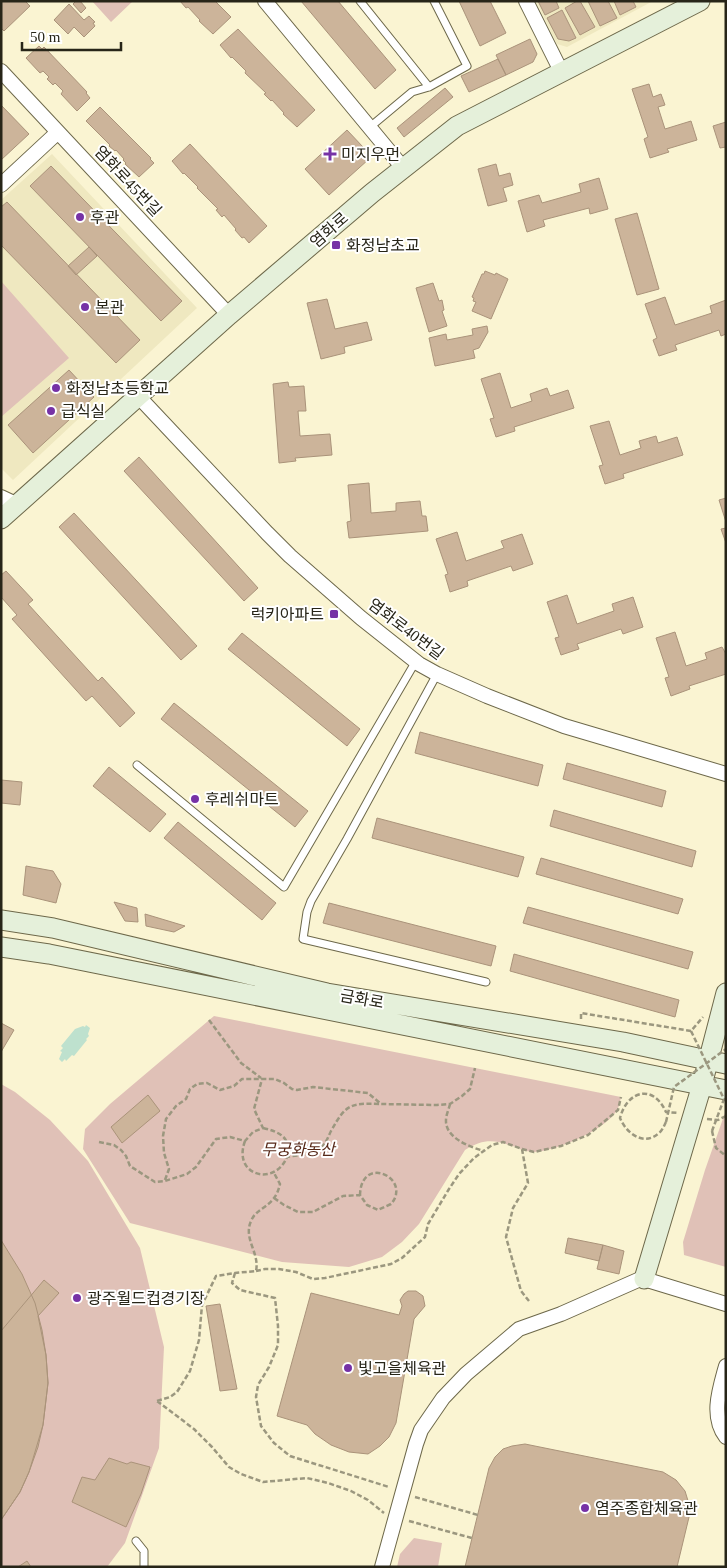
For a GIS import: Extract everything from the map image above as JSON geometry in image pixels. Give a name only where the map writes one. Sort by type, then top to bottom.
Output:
[{"type":"main road","name":"염화로","points":[[1,520],[10,501],[138,396],[229,315],[372,193],[457,126],[700,1]]},
{"type":"main road","name":"금화로","points":[[1,920],[72,932],[328,993],[623,1042],[714,1063]]},
{"type":"main road","name":"금화로","points":[[1,947],[49,954],[726,1090]]},
{"type":"main road","points":[[644,1279],[702,1085],[714,1063],[726,993]]},
{"type":"street","points":[[265,1],[404,169]]},
{"type":"street","points":[[526,1],[562,73]]},
{"type":"street","name":"염화로45번길","points":[[1,71],[229,315]]},
{"type":"street","points":[[1,185],[58,132]]},
{"type":"street","name":"염화로40번길","points":[[138,396],[290,556],[361,618],[416,661],[437,674],[487,696],[564,726],[726,774]]},
{"type":"street","points":[[382,1567],[394,1517],[421,1430],[443,1398],[466,1374],[519,1329],[644,1279],[726,1304]]},
{"type":"street","points":[[726,1366],[718,1394],[717,1420],[726,1436]]},
{"type":"lane","points":[[360,1],[429,88]]},
{"type":"lane","points":[[370,127],[412,92],[429,88],[467,66],[434,1]]},
{"type":"lane","points":[[136,765],[284,887],[416,661]]},
{"type":"lane","points":[[437,674],[311,901],[307,912],[303,938],[486,982]]},
{"type":"lane","points":[[136,1541],[144,1551],[144,1567]]},
{"type":"path","points":[[589,1020],[580,1018],[581,1013],[691,1031],[714,1063],[724,1099],[712,1131],[716,1148],[726,1156]]},
{"type":"path","points":[[209,1020],[241,1063],[262,1079]]},
{"type":"path","points":[[693,1114],[666,1112],[659,1100],[649,1094],[640,1094],[633,1096],[625,1104],[620,1118],[623,1126],[635,1137],[645,1139],[660,1133],[666,1122],[674,1087],[714,1063],[726,1050]]},
{"type":"path","points":[[287,1157],[319,1149],[324,1144],[339,1117],[349,1107],[357,1103],[450,1104],[470,1089],[475,1068]]},
{"type":"path","points":[[165,1181],[168,1169],[164,1153],[163,1136],[166,1119],[176,1106],[186,1099],[190,1089],[197,1084],[207,1083],[220,1090],[234,1086],[242,1079],[275,1079],[292,1089],[298,1090],[313,1087],[368,1093],[381,1104]]},
{"type":"path","points":[[262,1079],[254,1109],[263,1128]]},
{"type":"path","points":[[472,1538],[383,1513],[368,1500],[351,1491],[328,1483],[307,1478],[263,1482],[241,1474],[229,1467],[194,1429],[157,1401],[170,1397],[176,1392],[190,1370],[199,1340],[202,1305],[216,1276],[235,1272],[279,1269],[296,1272],[313,1279],[391,1264],[402,1258],[425,1237],[428,1224],[459,1174],[492,1145],[503,1142],[534,1152],[561,1146],[588,1135],[618,1110],[621,1097]]},
{"type":"path","points":[[450,1104],[446,1121],[449,1132],[470,1147],[484,1151]]},
{"type":"path","points":[[263,1128],[274,1130],[287,1142],[289,1148],[284,1164],[274,1173],[252,1172],[246,1166],[241,1151],[245,1141],[253,1132],[263,1128]]},
{"type":"path","points":[[99,1142],[114,1145],[121,1150],[130,1166],[155,1182],[187,1174],[196,1167],[216,1140],[230,1137],[245,1141]]},
{"type":"path","points":[[522,1149],[528,1183],[513,1208],[506,1237],[521,1291],[529,1301]]},
{"type":"path","points":[[256,1271],[258,1262],[249,1237],[250,1221],[278,1195],[280,1184],[274,1173]]},
{"type":"path","points":[[379,1173],[388,1176],[395,1183],[396,1194],[391,1204],[378,1210],[367,1206],[360,1195],[363,1178],[370,1174],[379,1173]]},
{"type":"path","points":[[274,1198],[284,1206],[298,1212],[313,1212],[343,1196],[360,1195]]},
{"type":"path","points":[[235,1272],[232,1283],[240,1290],[275,1298],[278,1344],[269,1367],[258,1384],[256,1397],[260,1426],[274,1443],[290,1456],[389,1487]]},
{"type":"path","points":[[412,1496],[478,1515]]},
{"type":"shaded area","points":[[536,1],[653,1],[567,47],[557,44]]},
{"type":"shaded area","name":"화정남초등학교","points":[[52,154],[197,308],[13,480],[1,468],[1,200]]},
{"type":"shaded area","points":[[86,1025],[90,1028],[87,1040],[74,1056],[72,1055],[62,1062],[59,1059],[62,1052],[60,1051],[63,1048],[61,1046],[75,1029],[85,1027]]},
{"type":"green space","points":[[92,1],[133,1],[111,22]]},
{"type":"green space","points":[[1,281],[69,358],[1,417]]},
{"type":"green space","name":"무궁화동산","points":[[214,1016],[621,1097],[620,1103],[613,1116],[604,1124],[581,1138],[555,1148],[532,1152],[490,1141],[478,1143],[465,1150],[419,1224],[402,1242],[382,1257],[349,1267],[282,1262],[130,1223],[83,1149],[85,1129],[110,1104]]},
{"type":"green space","name":"광주월드컵경기장","points":[[1,1084],[15,1092],[50,1120],[88,1161],[140,1248],[164,1347],[159,1448],[125,1543],[107,1567],[1,1567]]},
{"type":"green space","points":[[726,1110],[726,1267],[684,1255],[683,1242]]},
{"type":"green space","points":[[414,1538],[442,1543],[438,1567],[397,1567],[400,1554]]},
{"type":"building","points":[[1,1],[25,1],[30,6],[4,31],[1,28]]},
{"type":"building","points":[[76,1],[80,1],[86,8],[81,13],[73,4]]},
{"type":"building","points":[[180,1],[215,1],[231,17],[213,34]]},
{"type":"building","points":[[301,1],[338,1],[396,70],[375,89]]},
{"type":"building","points":[[459,1],[490,1],[506,33],[480,46]]},
{"type":"building","points":[[538,1],[556,1],[559,8],[545,15]]},
{"type":"building","points":[[580,1],[595,27],[580,35],[565,8]]},
{"type":"building","points":[[588,1],[608,1],[617,18],[600,26]]},
{"type":"building","points":[[614,1],[633,1],[636,7],[620,15]]},
{"type":"building","points":[[69,4],[84,20],[89,16],[95,22],[93,23],[95,26],[84,37],[74,27],[68,34],[54,20]]},
{"type":"building","points":[[562,10],[576,38],[569,41],[558,39],[547,18]]},
{"type":"building","points":[[238,29],[315,110],[297,127],[220,45]]},
{"type":"building","points":[[530,39],[537,54],[533,62],[506,75],[496,55]]},
{"type":"building","points":[[39,46],[42,49],[44,47],[87,92],[90,98],[77,111],[61,94],[63,91],[55,83],[53,85],[43,71],[40,73],[26,58]]},
{"type":"building","points":[[498,59],[506,75],[469,92],[461,76]]},
{"type":"building","points":[[649,84],[653,97],[661,94],[665,105],[658,107],[665,129],[691,121],[697,140],[667,149],[669,152],[650,158],[644,139],[648,137],[632,89]]},
{"type":"building","points":[[445,88],[453,97],[404,137],[397,128]]},
{"type":"building","points":[[1,105],[29,134],[1,160]]},
{"type":"building","points":[[100,107],[154,163],[139,177],[125,164],[124,159],[116,150],[109,146],[86,121]]},
{"type":"building","points":[[726,122],[726,147],[720,148],[713,126]]},
{"type":"building","points":[[347,130],[363,147],[360,150],[369,159],[329,195],[305,169]]},
{"type":"building","points":[[190,144],[267,226],[249,243],[244,237],[242,238],[224,215],[222,217],[216,210],[218,209],[172,161]]},
{"type":"building","points":[[496,164],[499,176],[510,173],[513,185],[503,188],[507,201],[488,206],[478,169]]},
{"type":"building","name":"후관","points":[[51,166],[182,301],[161,321],[30,186]]},
{"type":"building","points":[[599,178],[608,209],[590,214],[589,208],[543,220],[545,226],[527,232],[518,201],[539,195],[542,203],[581,192],[579,184]]},
{"type":"building","name":"본관","points":[[7,202],[140,340],[116,363],[1,245],[1,207]]},
{"type":"building","points":[[637,213],[659,289],[637,295],[615,219]]},
{"type":"building","points":[[89,247],[97,256],[76,275],[68,266]]},
{"type":"building","points":[[485,271],[495,275],[496,273],[508,279],[491,319],[472,311],[476,302],[473,301],[474,298],[472,297]]},
{"type":"building","points":[[433,283],[439,301],[442,300],[444,310],[442,311],[447,326],[429,332],[416,288]]},
{"type":"building","points":[[665,297],[675,325],[712,313],[710,306],[726,300],[726,334],[721,336],[719,330],[675,345],[677,350],[659,356],[653,340],[657,338],[645,304]]},
{"type":"building","points":[[327,299],[335,329],[367,322],[372,340],[344,347],[345,353],[321,359],[307,303]]},
{"type":"building","points":[[487,326],[488,332],[479,348],[473,350],[475,358],[435,366],[429,338],[446,334],[447,340],[473,335],[472,329]]},
{"type":"building","name":"급식실","points":[[69,370],[94,397],[33,453],[8,425]]},
{"type":"building","points":[[500,373],[511,408],[532,401],[530,394],[547,388],[550,396],[568,390],[574,408],[514,427],[515,431],[496,437],[490,419],[494,418],[481,379]]},
{"type":"building","points":[[288,382],[289,387],[304,386],[306,411],[298,411],[300,436],[330,434],[332,455],[295,458],[296,461],[279,463],[273,384]]},
{"type":"building","points":[[609,421],[620,455],[641,448],[639,441],[656,436],[658,443],[677,437],[683,455],[623,474],[624,478],[605,484],[599,466],[603,465],[590,426]]},
{"type":"building","points":[[139,457],[258,588],[244,601],[124,471]]},
{"type":"building","points":[[369,483],[371,513],[396,511],[396,503],[420,501],[422,516],[426,516],[428,531],[349,538],[347,522],[351,521],[348,485]]},
{"type":"building","points":[[726,498],[726,522],[719,500]]},
{"type":"building","points":[[74,513],[197,646],[181,660],[59,527]]},
{"type":"building","points":[[726,528],[726,543],[721,529]]},
{"type":"building","points":[[457,532],[466,561],[504,548],[501,541],[522,534],[533,564],[513,571],[511,566],[467,581],[468,586],[450,592],[445,575],[448,574],[436,539]]},
{"type":"building","points":[[6,571],[33,600],[28,604],[98,681],[102,677],[135,713],[120,727],[92,696],[86,701],[12,619],[17,615],[1,597],[1,575]]},
{"type":"building","points":[[567,595],[577,624],[614,611],[612,604],[633,597],[643,627],[623,634],[621,629],[577,644],[579,649],[561,655],[555,638],[559,637],[547,602]]},
{"type":"building","points":[[675,632],[686,666],[707,659],[705,653],[722,647],[726,654],[726,674],[689,686],[690,689],[671,696],[665,678],[669,677],[656,638]]},
{"type":"building","points":[[242,633],[360,729],[347,746],[228,649]]},
{"type":"building","points":[[174,703],[308,811],[295,827],[161,719]]},
{"type":"building","points":[[420,732],[543,765],[538,786],[415,753]]},
{"type":"building","points":[[567,763],[666,791],[662,807],[563,779]]},
{"type":"building","points":[[109,767],[166,814],[150,832],[93,786]]},
{"type":"building","points":[[1,780],[22,782],[20,805],[1,803]]},
{"type":"building","points":[[554,810],[696,851],[692,867],[550,826]]},
{"type":"building","points":[[377,818],[524,857],[518,877],[372,838]]},
{"type":"building","points":[[178,822],[276,903],[262,920],[164,838]]},
{"type":"building","points":[[541,858],[683,899],[678,914],[536,874]]},
{"type":"building","points":[[26,866],[53,871],[61,884],[56,903],[23,895]]},
{"type":"building","points":[[114,902],[137,908],[138,922],[125,921]]},
{"type":"building","points":[[329,903],[496,946],[491,966],[323,923]]},
{"type":"building","points":[[528,907],[693,952],[688,969],[523,923]]},
{"type":"building","points":[[145,914],[185,926],[174,932],[146,926]]},
{"type":"building","points":[[514,954],[679,1000],[675,1017],[510,971]]},
{"type":"building","points":[[1,1023],[14,1030],[1,1052]]},
{"type":"building","points":[[148,1095],[160,1111],[122,1143],[111,1127]]},
{"type":"building","points":[[568,1238],[603,1245],[599,1261],[565,1253]]},
{"type":"building","points":[[1,1240],[22,1274],[35,1303],[42,1330],[48,1383],[43,1425],[38,1447],[20,1492],[1,1520]]},
{"type":"building","points":[[603,1245],[624,1251],[619,1274],[597,1269]]},
{"type":"building","points":[[44,1280],[59,1293],[38,1316],[46,1355],[48,1383],[43,1425],[29,1472],[20,1492],[1,1520],[1,1331]]},
{"type":"building","name":"빛고을체육관","points":[[408,1291],[416,1291],[423,1296],[425,1306],[414,1319],[396,1423],[389,1437],[380,1446],[368,1454],[349,1452],[331,1445],[315,1434],[307,1425],[277,1416],[311,1293],[399,1315],[402,1306],[400,1300]]},
{"type":"building","points":[[220,1304],[237,1389],[220,1391],[206,1306]]},
{"type":"building","name":"염주종합체육관","points":[[525,1444],[663,1472],[676,1480],[685,1491],[690,1513],[677,1567],[465,1567],[489,1468],[495,1457],[503,1449]]},
{"type":"building","points":[[109,1458],[127,1464],[131,1462],[150,1467],[141,1494],[126,1527],[72,1502],[82,1477],[95,1480]]},
{"type":"building","points":[[27,1561],[31,1567],[18,1567]]},
{"type":"place","name":"미지우먼","points":[[330,154]]},
{"type":"place","name":"후관","points":[[80,217]]},
{"type":"place","name":"화정남초교","points":[[336,245]]},
{"type":"place","name":"본관","points":[[85,307]]},
{"type":"place","name":"화정남초등학교","points":[[56,388]]},
{"type":"place","name":"급식실","points":[[51,411]]},
{"type":"place","name":"럭키아파트","points":[[334,614]]},
{"type":"place","name":"후레쉬마트","points":[[195,799]]},
{"type":"place","name":"광주월드컵경기장","points":[[77,1298]]},
{"type":"place","name":"빛고을체육관","points":[[348,1368]]},
{"type":"place","name":"염주종합체육관","points":[[585,1508]]}]
